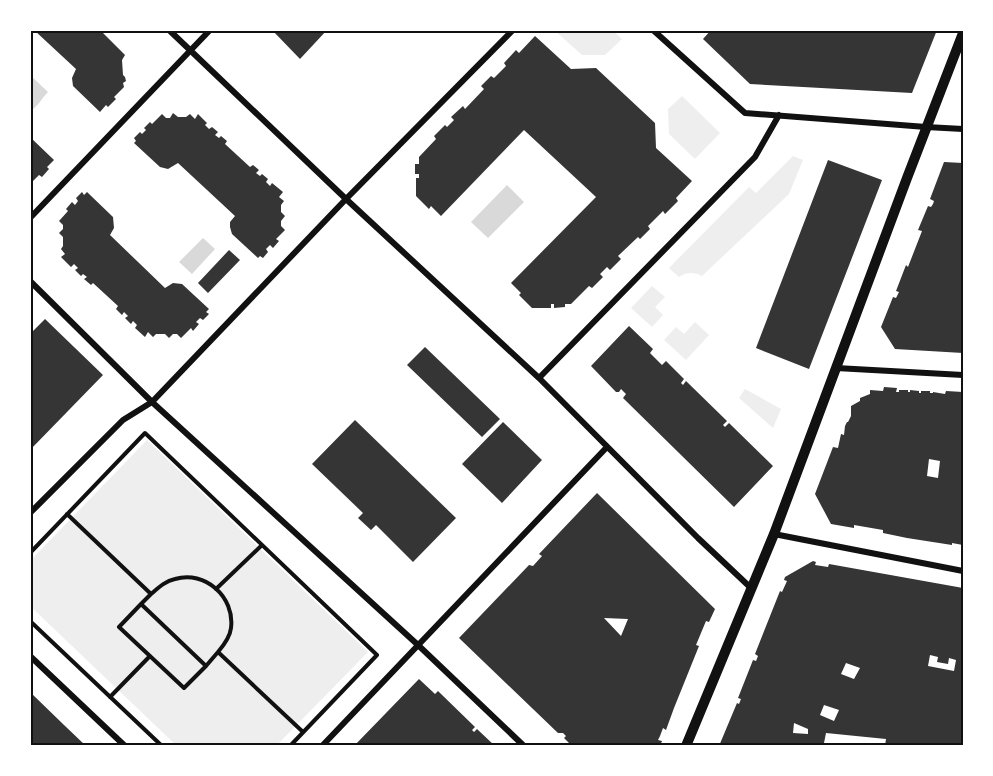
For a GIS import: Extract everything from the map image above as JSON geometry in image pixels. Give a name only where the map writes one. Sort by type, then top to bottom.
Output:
[{"type":"street","points":[[169,30],[346,199],[539,378],[751,588]]},
{"type":"street","points":[[30,218],[210,30]]},
{"type":"street","points":[[30,513],[123,420],[153,402],[346,199],[513,30]]},
{"type":"street","points":[[653,30],[745,113],[963,129]]},
{"type":"street","points":[[686,746],[774,534],[963,33]]},
{"type":"street","points":[[539,378],[755,157],[778,115]]},
{"type":"street","points":[[30,280],[153,402],[418,645],[524,746]]},
{"type":"street","points":[[835,368],[963,375]]},
{"type":"street","points":[[322,746],[607,447]]},
{"type":"street","points":[[774,534],[963,571]]},
{"type":"street","points":[[30,656],[125,746]]},
{"type":"path","points":[[30,553],[145,433],[377,655],[290,746]]},
{"type":"path","points":[[67,514],[152,594]]},
{"type":"path","points":[[216,589],[262,545]]},
{"type":"path","points":[[186,577],[199,579],[216,589],[228,604],[231,630],[219,652],[184,688],[119,627],[161,585],[173,579],[186,577]]},
{"type":"path","points":[[141,604],[206,666]]},
{"type":"path","points":[[30,621],[162,746]]},
{"type":"path","points":[[219,652],[303,732]]},
{"type":"path","points":[[110,697],[150,656]]},
{"type":"shaded area","points":[[554,30],[612,30],[622,39],[605,55],[582,55]]},
{"type":"shaded area","points":[[30,75],[48,92],[30,111]]},
{"type":"shaded area","points":[[682,96],[720,133],[695,159],[669,134],[668,109]]},
{"type":"shaded area","points":[[793,156],[803,160],[789,194],[702,276],[690,273],[679,277],[669,268],[749,187],[756,193]]},
{"type":"shaded area","points":[[507,185],[524,202],[488,238],[471,222]]},
{"type":"shaded area","points":[[203,238],[215,249],[192,274],[179,262]]},
{"type":"shaded area","points":[[652,286],[665,297],[655,307],[663,315],[652,327],[631,308]]},
{"type":"shaded area","points":[[695,322],[709,335],[686,360],[664,340],[676,327],[684,334]]},
{"type":"shaded area","points":[[745,389],[781,409],[773,428],[739,398]]},
{"type":"shaded area","points":[[147,440],[368,652],[276,746],[177,746],[30,606],[30,561]]},
{"type":"building","points":[[34,30],[105,30],[103,33],[125,55],[122,60],[123,75],[126,81],[123,83],[124,87],[114,97],[116,99],[100,112],[73,86],[72,78],[76,69]]},
{"type":"building","points":[[272,30],[327,30],[300,59]]},
{"type":"building","points":[[711,30],[834,30],[844,32],[844,30],[937,30],[912,93],[750,84],[703,39]]},
{"type":"building","points":[[535,36],[571,69],[596,68],[655,123],[656,148],[692,181],[676,198],[678,201],[665,214],[663,211],[648,226],[650,229],[640,239],[638,237],[618,256],[621,259],[610,270],[607,267],[600,274],[603,277],[592,288],[589,286],[571,304],[554,308],[554,304],[551,304],[551,308],[532,308],[511,283],[596,197],[524,130],[441,216],[431,206],[429,209],[416,196],[416,178],[419,178],[419,174],[415,174],[415,164],[419,164],[419,157],[436,139],[434,136],[445,125],[447,127],[454,120],[451,117],[463,106],[465,109],[484,89],[481,86],[491,76],[494,78],[506,66],[504,63],[516,50],[519,53]]},
{"type":"building","points":[[173,113],[178,117],[186,117],[190,114],[195,119],[198,114],[207,123],[205,125],[209,129],[212,127],[218,132],[215,135],[219,138],[221,136],[227,141],[225,144],[250,167],[253,165],[259,170],[256,173],[268,179],[266,182],[270,186],[272,183],[283,192],[279,197],[284,201],[281,205],[281,212],[285,216],[281,221],[281,226],[285,230],[276,239],[279,241],[273,248],[270,245],[266,249],[268,252],[263,258],[260,256],[258,258],[232,234],[230,222],[235,216],[178,163],[168,169],[160,167],[134,143],[136,141],[134,138],[146,130],[144,128],[150,122],[152,124],[162,114],[170,118]]},
{"type":"building","points":[[30,137],[54,160],[42,177],[39,175],[30,184]]},
{"type":"building","points":[[828,160],[882,180],[809,369],[756,348]]},
{"type":"building","points":[[944,162],[963,163],[963,353],[895,349],[881,327],[893,297],[896,298],[899,292],[896,291],[922,231],[918,230],[928,206],[931,207],[933,204],[934,201],[930,199]]},
{"type":"building","points":[[82,192],[84,195],[87,192],[113,217],[114,228],[110,235],[165,288],[173,283],[182,284],[209,309],[206,312],[209,314],[203,320],[200,318],[196,322],[199,324],[193,331],[191,328],[181,338],[177,334],[169,338],[165,334],[156,334],[153,337],[148,332],[145,337],[135,328],[137,325],[133,321],[131,324],[125,318],[128,316],[124,312],[122,315],[116,309],[118,306],[93,283],[91,285],[84,279],[87,277],[83,274],[81,276],[75,270],[78,268],[74,264],[71,267],[61,257],[65,254],[61,249],[63,237],[59,233],[63,225],[59,221],[72,202],[75,205],[78,201],[76,198]]},
{"type":"building","points":[[229,250],[240,260],[208,293],[198,283]]},
{"type":"building","points":[[45,319],[103,375],[30,450],[30,334]]},
{"type":"building","points":[[629,326],[653,349],[650,353],[662,365],[666,361],[684,379],[681,383],[683,385],[686,381],[727,421],[723,425],[725,427],[729,423],[773,466],[734,507],[623,398],[626,394],[621,389],[616,392],[591,366]]},
{"type":"building","points":[[425,347],[500,419],[482,437],[407,365]]},
{"type":"building","points":[[884,387],[897,388],[896,392],[908,390],[910,392],[910,390],[919,391],[919,393],[930,391],[930,393],[945,394],[946,391],[963,392],[963,545],[907,538],[883,533],[883,530],[854,525],[854,528],[831,524],[815,494],[833,447],[838,448],[841,434],[844,435],[845,426],[851,416],[851,406],[860,401],[860,398],[870,394],[870,390],[883,391]],"holes":[[[929,459],[940,461],[938,478],[927,476]]]},
{"type":"building","points":[[355,420],[456,518],[413,562],[376,525],[371,530],[358,518],[363,513],[312,464]]},
{"type":"building","points":[[503,422],[542,460],[502,503],[462,464]]},
{"type":"building","points":[[597,493],[715,609],[709,622],[706,621],[696,645],[699,646],[666,730],[663,728],[658,740],[662,741],[660,746],[577,746],[574,744],[572,746],[564,738],[566,736],[563,733],[558,733],[459,638],[529,565],[533,566],[542,556],[539,554]],"holes":[[[604,618],[628,619],[621,636]]]},
{"type":"building","points":[[813,561],[816,562],[815,565],[828,567],[829,564],[963,588],[963,746],[885,746],[886,739],[826,733],[824,743],[836,746],[719,746],[737,703],[739,704],[741,699],[738,698],[753,660],[756,661],[758,656],[755,654],[780,591],[782,592],[787,581],[784,580],[785,577]],"holes":[[[930,655],[938,657],[937,662],[948,664],[949,658],[956,660],[954,671],[928,666]],[[846,663],[860,668],[854,679],[841,674]],[[824,705],[839,710],[834,721],[820,715]],[[794,723],[808,729],[808,734],[793,733]]]},
{"type":"building","points":[[419,679],[435,694],[438,691],[475,727],[472,730],[474,732],[477,729],[495,746],[354,746]]},
{"type":"building","points":[[30,692],[64,725],[86,746],[30,746]]}]
